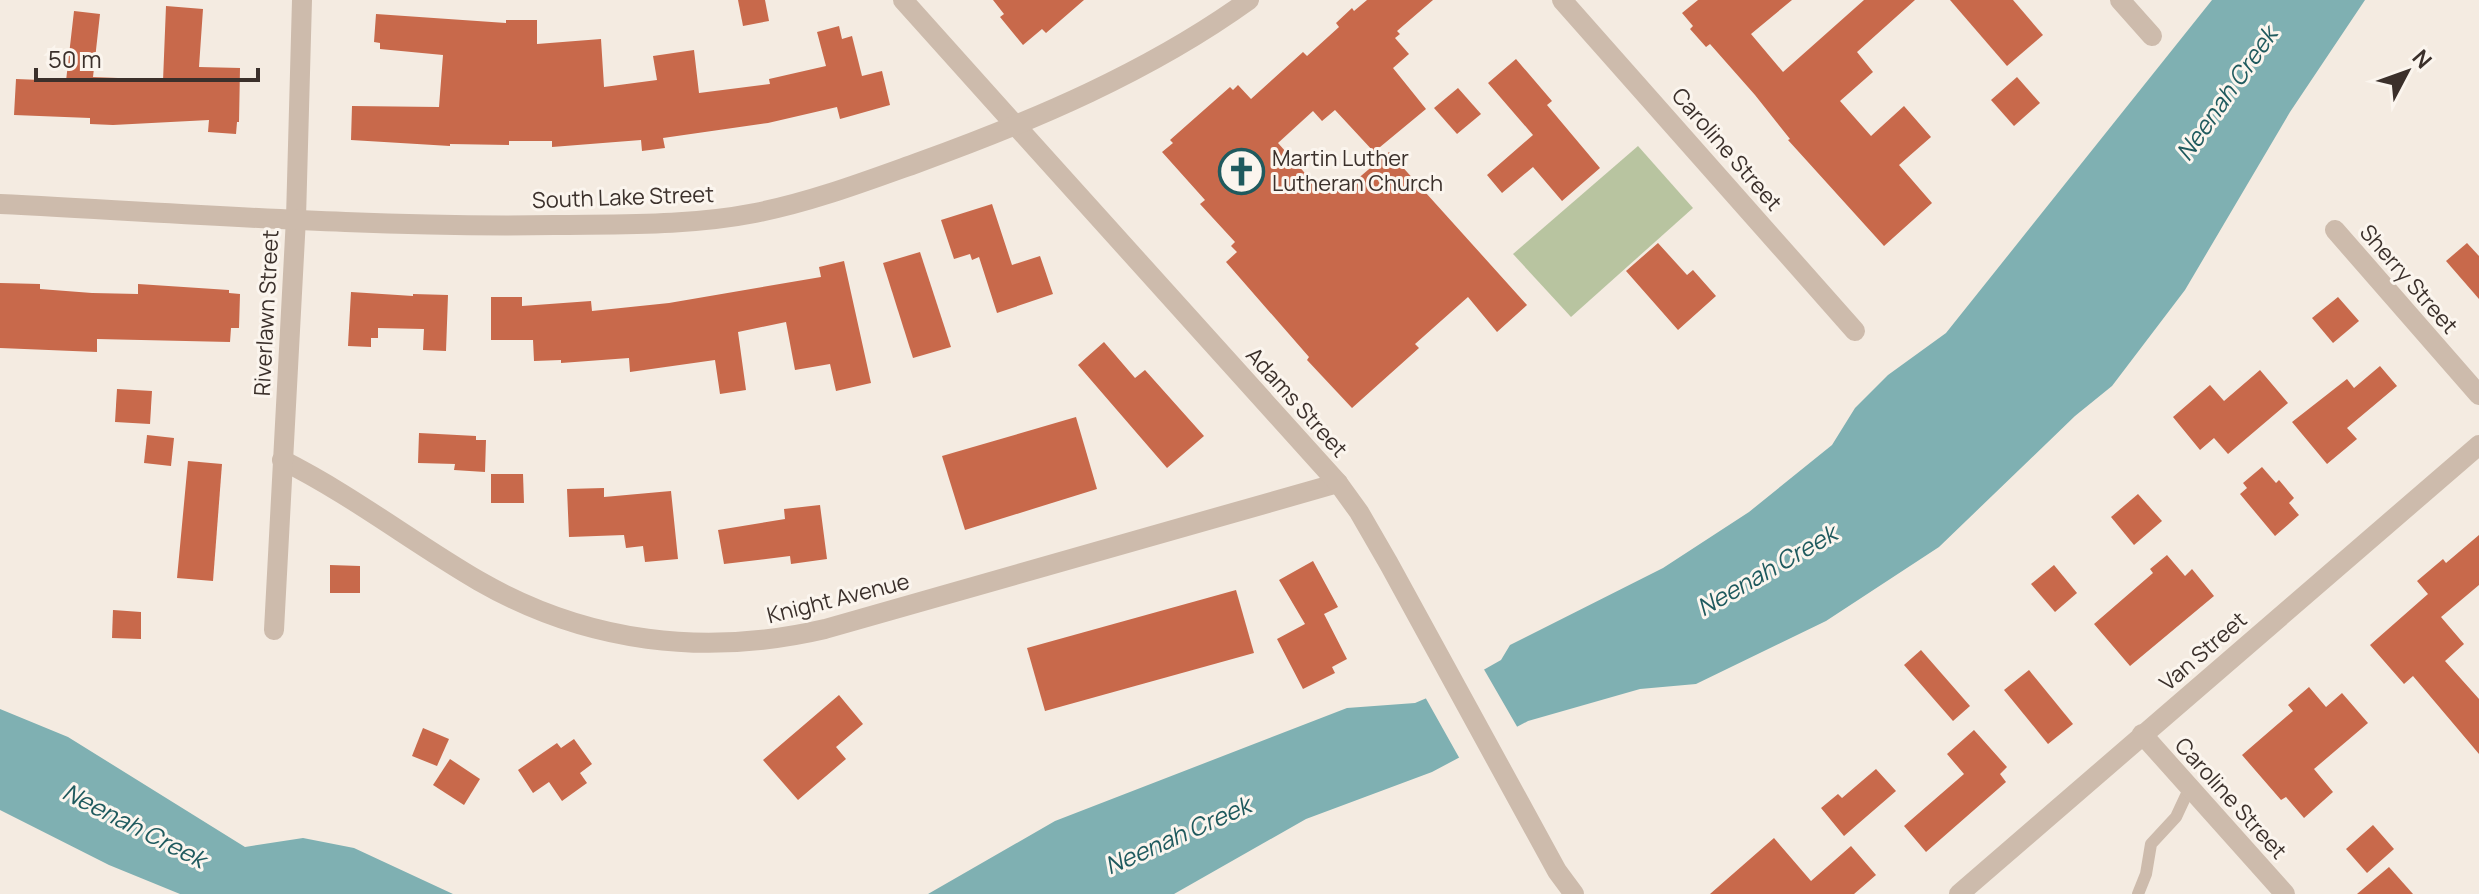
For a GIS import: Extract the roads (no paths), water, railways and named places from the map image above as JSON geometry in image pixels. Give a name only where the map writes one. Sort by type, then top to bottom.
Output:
[{"type":"street","name":"Riverlawn Street","points":[[274,630],[296,218],[302,0]]},
{"type":"street","name":"Adams Street","points":[[903,0],[1338,483],[1366,525],[1557,871],[1574,894]]},
{"type":"street","name":"South Lake Street","points":[[0,204],[468,227],[679,223],[755,213],[829,195],[1017,127],[1142,66],[1216,24],[1249,0]]},
{"type":"street","name":"Caroline Street","points":[[1562,0],[1855,331]]},
{"type":"street","points":[[2120,0],[2152,36]]},
{"type":"street","name":"Sherry Street","points":[[2335,230],[2479,395]]},
{"type":"street","name":"Van Street","points":[[1959,894],[2479,445]]},
{"type":"street","name":"Knight Avenue","points":[[282,460],[327,482],[478,580],[519,602],[562,620],[606,633],[698,645],[745,643],[825,629],[1338,483]]},
{"type":"street","name":"Caroline Street","points":[[2142,734],[2285,894]]},
{"type":"lane","points":[[2138,894],[2146,874],[2151,844],[2176,817],[2190,787]]},
{"type":"water","name":"Neenah Creek","points":[[2212,0],[2365,0],[2290,112],[2185,290],[2112,386],[2075,416],[1939,547],[1826,621],[1696,684],[1640,689],[1528,721],[1432,772],[1306,819],[1174,894],[928,894],[1055,821],[1347,708],[1415,703],[1455,686],[1501,660],[1510,645],[1663,568],[1749,512],[1832,445],[1855,408],[1888,375],[1946,333]]},
{"type":"water","name":"Neenah Creek","points":[[0,709],[68,737],[245,847],[303,838],[354,848],[453,894],[180,894],[109,865],[0,810]]},
{"type":"place","name":"Martin Luther Lutheran Church","points":[[1241,171]]}]
